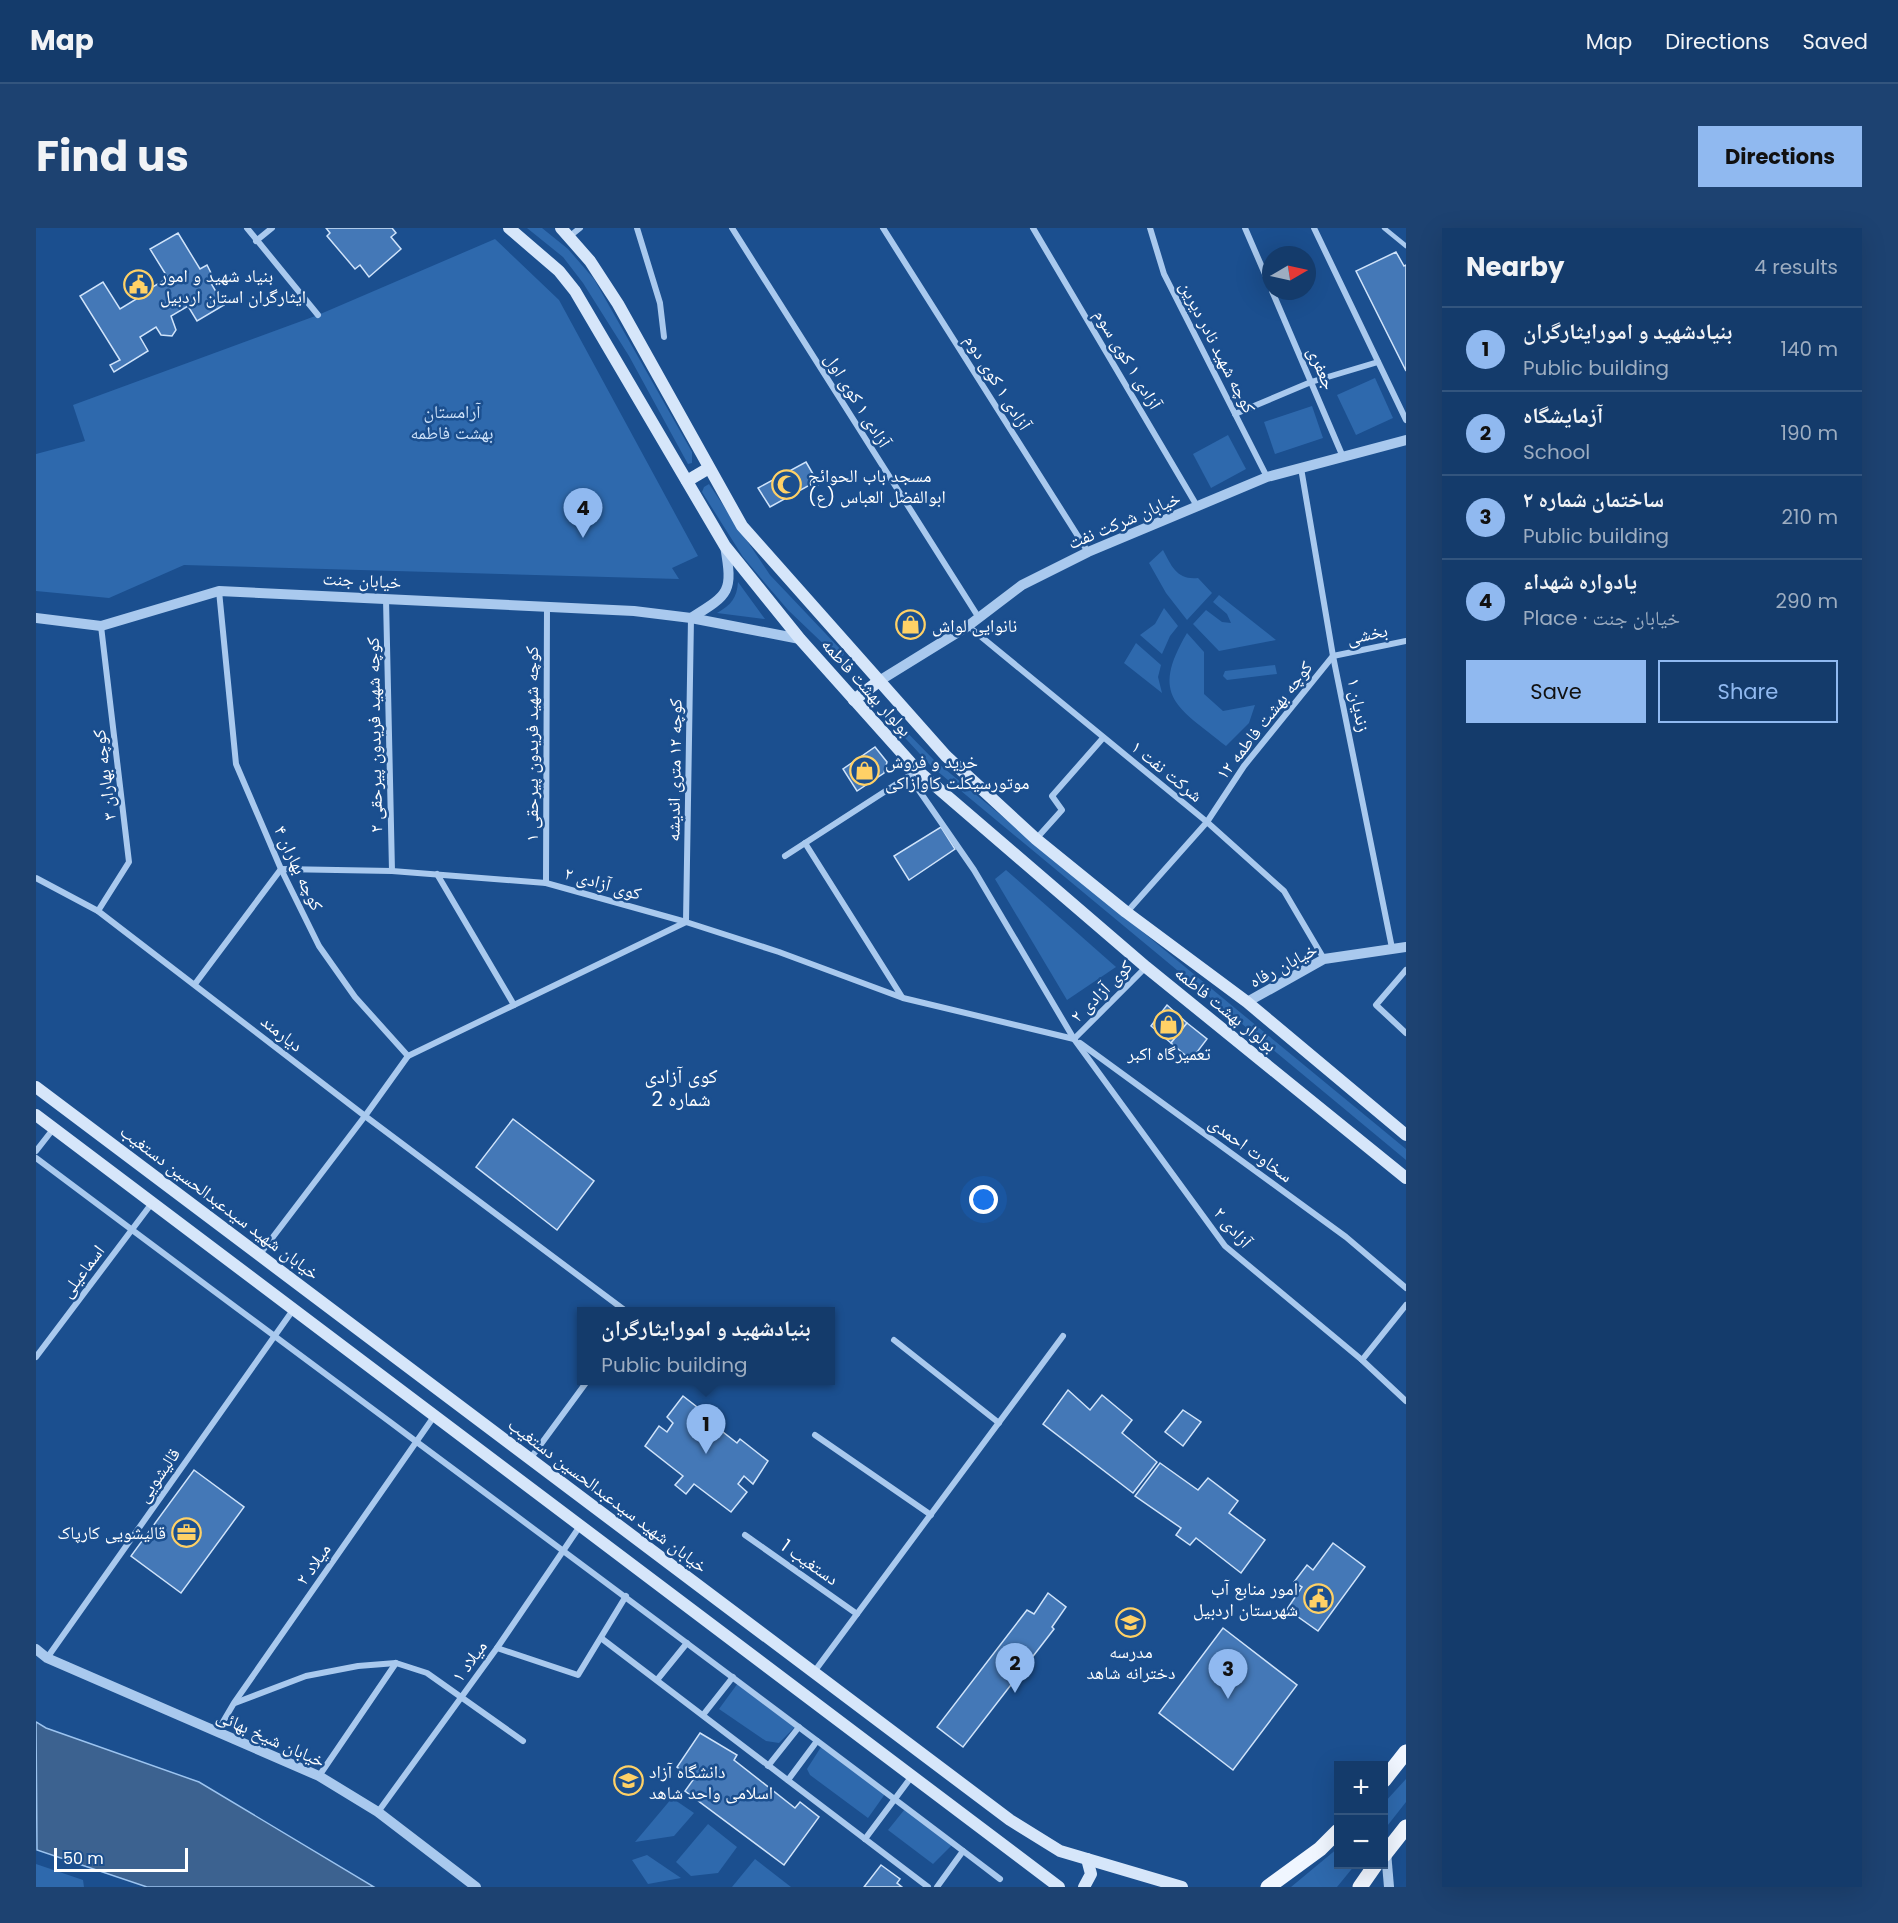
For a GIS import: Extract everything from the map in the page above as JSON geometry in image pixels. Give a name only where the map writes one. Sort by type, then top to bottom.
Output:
[{"type":"main road","name":"بولوار بهشت فاطمه","points":[[508,228],[559,271],[575,291],[725,546],[913,773],[1146,967],[1406,1178]]},
{"type":"main road","name":"بولوار بهشت فاطمه","points":[[566,232],[618,304],[742,526],[946,756],[1036,839],[1126,912],[1247,1002],[1406,1135]]},
{"type":"main road","points":[[687,481],[709,468]]},
{"type":"main road","points":[[854,700],[879,681]]},
{"type":"main road","name":"خیابان شهید سیدعبدالحسین دستغیب","points":[[36,1087],[1010,1820],[1050,1846],[1182,1887]]},
{"type":"main road","points":[[36,1115],[1059,1887]]},
{"type":"main road","points":[[1388,1774],[1406,1752]]},
{"type":"main road","points":[[1388,1849],[1406,1827]]},
{"type":"main road","points":[[1268,1887],[1320,1849],[1334,1835]]},
{"type":"main road","points":[[1084,1887],[1091,1874],[1087,1859]]},
{"type":"main road","points":[[1359,1887],[1372,1869]]},
{"type":"street","points":[[247,228],[318,315]]},
{"type":"street","points":[[256,241],[272,228]]},
{"type":"street","points":[[566,232],[580,228]]},
{"type":"street","points":[[637,228],[660,303],[664,337]]},
{"type":"street","name":"آزادی ۱ کوی اول","points":[[732,228],[979,618]]},
{"type":"street","name":"آزادی ۱ کوی دوم","points":[[883,228],[1088,552]]},
{"type":"street","name":"آزادی ۱ کوی سوم","points":[[1033,228],[1197,507]]},
{"type":"street","name":"کوچه شهید نادر دیرین","points":[[1150,228],[1164,274],[1267,477]]},
{"type":"street","name":"جعفری","points":[[1245,228],[1262,267]]},
{"type":"street","points":[[1314,228],[1406,420]]},
{"type":"street","name":"جعفری","points":[[1276,300],[1343,457]]},
{"type":"street","points":[[1235,414],[1311,382],[1378,362]]},
{"type":"street","name":"خیابان شرکت نفت","points":[[879,681],[968,626],[1022,585],[1088,552],[1267,477],[1406,440]]},
{"type":"street","name":"زندیان ۱","points":[[1301,468],[1334,656],[1392,948]]},
{"type":"street","points":[[691,618],[725,594],[729,584],[729,572],[725,546]]},
{"type":"street","name":"خیابان جنت","points":[[36,618],[101,626],[219,591],[547,605],[691,618],[800,639]]},
{"type":"street","name":"کوچه بهاران ۴","points":[[219,591],[236,764],[281,869],[319,946],[355,997],[408,1056]]},
{"type":"street","name":"کوچه شهید فریدون پیرحقی ۲","points":[[386,598],[392,871]]},
{"type":"street","name":"کوچه شهید فریدون پیرحقی ۱","points":[[546,883],[547,605]]},
{"type":"street","name":"کوچه ۱۲ متری اندیشه","points":[[686,922],[691,618]]},
{"type":"street","name":"کوچه بهاران ۳","points":[[98,911],[129,862],[101,626]]},
{"type":"street","name":"شرکت نفت ۱","points":[[968,626],[1207,822],[1284,891],[1324,959]]},
{"type":"street","name":"بخشی","points":[[1334,656],[1406,641]]},
{"type":"street","name":"کوچه بهشت فاطمه ۱۲","points":[[1126,912],[1207,822],[1244,766],[1334,656]]},
{"type":"street","points":[[1036,839],[1062,810],[1052,795],[1104,738]]},
{"type":"street","points":[[785,856],[913,773]]},
{"type":"street","name":"آزادی ۲","points":[[913,773],[974,870],[1074,1039],[1224,1246],[1362,1360],[1406,1401]]},
{"type":"street","points":[[805,843],[903,998]]},
{"type":"street","points":[[195,984],[281,869]]},
{"type":"street","name":"کوی آزادی ۲","points":[[281,869],[392,871],[546,883],[686,922],[779,952],[903,998],[1074,1039],[1146,967]]},
{"type":"street","points":[[437,874],[514,1005]]},
{"type":"street","name":"دیارمند","points":[[36,878],[98,911],[365,1116],[622,1307]]},
{"type":"street","points":[[260,1254],[408,1056],[686,922]]},
{"type":"street","name":"خیابان رفاه","points":[[1247,1002],[1324,959],[1406,947]]},
{"type":"street","points":[[1406,970],[1376,1005],[1406,1033]]},
{"type":"street","name":"سخاوت احمدی","points":[[1074,1039],[1346,1237],[1406,1288]]},
{"type":"street","points":[[36,1151],[54,1128]]},
{"type":"street","points":[[36,1158],[416,1444],[565,1550],[1000,1879]]},
{"type":"street","name":"اسماعیلی","points":[[36,1357],[152,1203]]},
{"type":"street","points":[[1362,1360],[1406,1305]]},
{"type":"street","name":"قالیشویی","points":[[47,1658],[294,1309]]},
{"type":"street","points":[[814,1672],[1063,1336]]},
{"type":"street","points":[[894,1340],[999,1423]]},
{"type":"street","points":[[530,1459],[584,1385]]},
{"type":"street","name":"میلاد ۲","points":[[217,1732],[234,1703],[435,1415]]},
{"type":"street","points":[[815,1435],[931,1515]]},
{"type":"street","name":"میلاد ۱","points":[[378,1812],[497,1648],[580,1525]]},
{"type":"street","name":"دستغیب 1","points":[[745,1535],[857,1614]]},
{"type":"street","points":[[497,1648],[578,1675],[626,1596]]},
{"type":"street","points":[[601,1638],[928,1887]]},
{"type":"street","points":[[657,1680],[687,1643]]},
{"type":"street","name":"خیابان شیخ بهائی","points":[[36,1649],[47,1658],[319,1776],[378,1812],[476,1887]]},
{"type":"street","points":[[319,1776],[396,1663]]},
{"type":"street","points":[[234,1703],[306,1676],[358,1666],[396,1663],[427,1673],[523,1741]]},
{"type":"street","points":[[703,1715],[733,1677]]},
{"type":"street","points":[[768,1766],[799,1727]]},
{"type":"street","points":[[788,1780],[817,1741]]},
{"type":"street","points":[[865,1839],[912,1776]]},
{"type":"street","points":[[937,1887],[963,1851]]},
{"type":"street","points":[[1387,1869],[1389,1887]]},
{"type":"lane","points":[[1384,228],[1406,246]]},
{"type":"green space","points":[[527,228],[542,228],[568,249],[594,279],[692,452],[692,463],[688,464],[629,356],[583,283],[563,257]]},
{"type":"green space","name":"آرامستان بهشت فاطمه","points":[[495,239],[559,300],[698,556],[672,568],[679,579],[184,565],[109,598],[36,591],[36,454],[85,441],[73,405],[318,315]]},
{"type":"green space","points":[[1375,378],[1393,418],[1356,435],[1337,395]]},
{"type":"green space","points":[[1312,406],[1323,438],[1275,454],[1264,422]]},
{"type":"green space","points":[[1228,435],[1246,469],[1211,488],[1193,454]]},
{"type":"green space","points":[[709,484],[770,575],[844,653],[843,656],[834,654],[788,610],[743,557],[702,492]]},
{"type":"green space","points":[[1163,550],[1180,575],[1198,578],[1212,593],[1187,620],[1166,593],[1149,563]]},
{"type":"green space","points":[[738,582],[765,619],[717,613],[732,600]]},
{"type":"green space","points":[[1219,595],[1276,640],[1219,651],[1193,624],[1206,610],[1222,622],[1231,623],[1227,614],[1213,602]]},
{"type":"green space","points":[[1164,608],[1178,626],[1170,636],[1162,654],[1140,635],[1155,624]]},
{"type":"green space","points":[[1187,633],[1204,652],[1204,694],[1223,711],[1255,705],[1249,723],[1226,746],[1194,721],[1174,699],[1170,687],[1170,672]]},
{"type":"green space","points":[[1136,643],[1161,665],[1158,677],[1162,693],[1124,663]]},
{"type":"green space","points":[[1275,665],[1277,674],[1227,680],[1223,676],[1225,671]]},
{"type":"green space","points":[[891,716],[934,760],[1406,1149],[1406,1160],[931,766],[895,727]]},
{"type":"green space","points":[[1006,870],[1116,967],[1067,1000],[995,879]]},
{"type":"green space","points":[[738,1683],[795,1727],[779,1743],[766,1741],[719,1709]]},
{"type":"green space","points":[[821,1747],[885,1794],[868,1818],[810,1775],[807,1769]]},
{"type":"green space","points":[[1406,1779],[1406,1802],[1388,1825],[1388,1799]]},
{"type":"green space","points":[[672,1798],[694,1813],[674,1836],[635,1842]]},
{"type":"green space","points":[[905,1809],[952,1845],[933,1864],[888,1830]]},
{"type":"green space","points":[[708,1824],[737,1847],[718,1873],[691,1876],[676,1862]]},
{"type":"green space","points":[[1334,1851],[1334,1869],[1352,1869],[1337,1887],[1291,1887]]},
{"type":"green space","points":[[647,1855],[681,1878],[648,1884],[632,1860]]},
{"type":"green space","points":[[755,1859],[791,1887],[732,1887]]},
{"type":"green space","points":[[36,1864],[83,1880],[84,1887],[36,1887]]},
{"type":"shaded area","points":[[36,1722],[46,1728],[199,1782],[374,1887],[147,1887],[37,1850]]},
{"type":"building","points":[[326,228],[392,228],[396,233],[391,237],[401,249],[369,277],[360,265],[355,269],[327,236],[330,233]]},
{"type":"building","points":[[178,233],[200,269],[207,265],[213,277],[209,280],[224,305],[197,321],[188,306],[171,316],[176,330],[172,336],[161,335],[156,327],[140,337],[148,351],[114,372],[110,365],[120,360],[80,296],[103,282],[120,309],[138,298],[134,292],[136,281],[146,280],[151,288],[168,278],[150,249]]},
{"type":"building","points":[[1396,252],[1404,266],[1406,265],[1406,371],[1356,271]]},
{"type":"building","name":"مسجد باب الحوائج ابوالفضل العباس (ع)","points":[[806,462],[817,481],[770,507],[758,488]]},
{"type":"building","name":"نانوایی لواش","points":[[911,615],[921,629],[909,635],[902,621]]},
{"type":"building","name":"خرید و فروش موتورسیکلت کاوازاکی","points":[[875,747],[887,762],[884,773],[857,791],[843,769]]},
{"type":"building","points":[[941,827],[955,849],[909,880],[894,856]]},
{"type":"building","name":"تعمیرگاه اکبر","points":[[1167,1005],[1187,1023],[1171,1043],[1151,1026]]},
{"type":"building","points":[[1187,1023],[1207,1039],[1191,1060],[1171,1043]]},
{"type":"building","points":[[513,1119],[594,1181],[557,1230],[476,1167]]},
{"type":"building","points":[[1068,1390],[1090,1410],[1102,1395],[1132,1420],[1122,1433],[1157,1462],[1133,1493],[1043,1424]]},
{"type":"building","points":[[683,1396],[737,1443],[740,1439],[768,1461],[753,1484],[744,1476],[738,1484],[747,1492],[731,1512],[694,1484],[686,1494],[675,1485],[683,1476],[645,1446],[659,1426],[667,1432],[673,1423],[667,1417]]},
{"type":"building","points":[[1183,1410],[1201,1422],[1183,1446],[1165,1432]]},
{"type":"building","points":[[1160,1463],[1198,1490],[1208,1478],[1238,1501],[1229,1513],[1265,1540],[1241,1573],[1196,1538],[1190,1545],[1176,1535],[1181,1528],[1135,1496]]},
{"type":"building","name":"قالیشویی کارپاک","points":[[194,1470],[244,1507],[181,1593],[131,1556]]},
{"type":"building","name":"امور منابع آب شهرستان اردبیل","points":[[1333,1543],[1365,1567],[1318,1631],[1287,1609],[1302,1587],[1294,1582],[1307,1565],[1313,1570]]},
{"type":"building","points":[[1048,1593],[1066,1607],[1052,1627],[1054,1629],[963,1747],[937,1727],[1027,1610],[1034,1614]]},
{"type":"building","points":[[1223,1628],[1297,1685],[1233,1770],[1159,1713]]},
{"type":"building","points":[[700,1733],[737,1755],[734,1760],[795,1808],[800,1802],[819,1817],[784,1865],[685,1791],[693,1780],[677,1767]]},
{"type":"building","points":[[881,1865],[900,1879],[897,1883],[902,1887],[864,1887]]},
{"type":"place","name":"بنیاد شهید و امور ایثارگران استان اردبیل","points":[[139,285]]},
{"type":"place","name":"مسجد باب الحوائج ابوالفضل العباس (ع)","points":[[787,485]]},
{"type":"place","name":"یادواره شهداء","points":[[583,538]]},
{"type":"place","name":"نانوایی لواش","points":[[911,625]]},
{"type":"place","name":"خرید و فروش موتورسیکلت کاوازاکی","points":[[864,771]]},
{"type":"place","name":"تعمیرگاه اکبر","points":[[1169,1024]]},
{"type":"place","name":"بنیادشهید و امورایثارگران","points":[[706,1454]]},
{"type":"place","name":"قالیشویی کارپاک","points":[[187,1532]]},
{"type":"place","name":"امور منابع آب شهرستان اردبیل","points":[[1319,1598]]},
{"type":"place","name":"مدرسه دخترانه شاهد","points":[[1131,1622]]},
{"type":"place","name":"آزمایشگاه","points":[[1015,1693]]},
{"type":"place","name":"ساختمان شماره ۲","points":[[1228,1699]]},
{"type":"place","name":"دانشگاه آزاد اسلامی واحد شاهد","points":[[628,1781]]},
{"type":"district","name":"کوی آزادی شماره 2","points":[[681,1088]]}]
